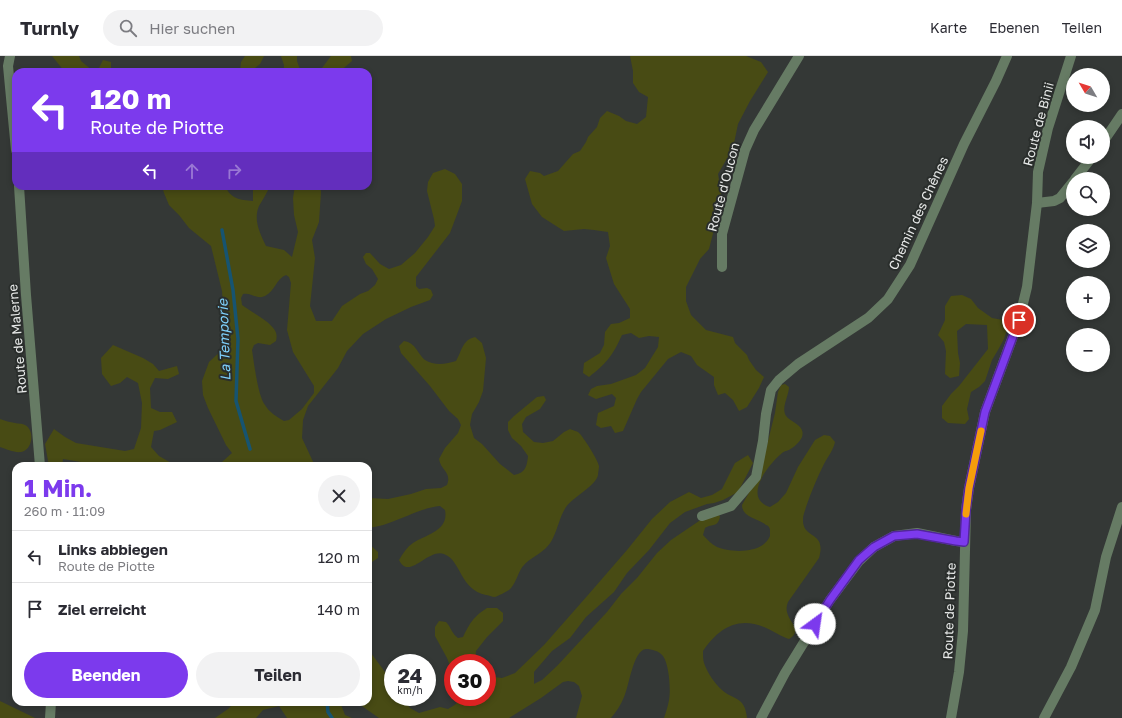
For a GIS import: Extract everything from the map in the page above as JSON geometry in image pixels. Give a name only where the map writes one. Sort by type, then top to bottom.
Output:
[{"type":"street","points":[[10,56],[8,66],[12,108]]},
{"type":"street","name":"Route d'Oucon","points":[[722,267],[722,234],[744,150],[754,130],[799,56]]},
{"type":"street","name":"Chemin des Chênes","points":[[702,516],[731,506],[756,477],[771,390],[779,380],[798,364],[868,318],[888,300],[910,265],[964,144],[1007,56]]},
{"type":"street","name":"Route de Binii","points":[[1037,203],[1038,172],[1048,128],[1071,56]]},
{"type":"street","points":[[1110,132],[1122,114]]},
{"type":"street","name":"Route de Malerne","points":[[19,190],[40,462]]},
{"type":"street","points":[[1037,203],[1054,201],[1060,198],[1066,191]]},
{"type":"street","name":"Route de Piotte","points":[[951,718],[959,672],[963,631],[964,542],[968,495],[985,412],[1019,320],[1028,287],[1037,203]]},
{"type":"street","points":[[1044,718],[1071,667],[1095,610],[1106,557],[1122,507]]},
{"type":"street","points":[[761,718],[830,600],[859,560],[874,547],[894,536],[917,534],[964,542]]},
{"type":"street","points":[[50,718],[51,706]]},
{"type":"shaded area","points":[[52,56],[79,56],[81,61],[89,68],[62,68]]},
{"type":"shaded area","points":[[245,56],[264,56],[260,64],[255,68],[240,68],[241,62]]},
{"type":"shaded area","points":[[281,56],[297,56],[300,68],[284,68]]},
{"type":"shaded area","points":[[331,56],[351,56],[352,61],[344,68],[322,68]]},
{"type":"shaded area","points":[[630,56],[746,56],[761,62],[768,72],[738,124],[733,148],[718,174],[723,205],[715,226],[709,249],[700,259],[686,287],[686,301],[691,315],[706,330],[733,337],[735,343],[747,355],[756,370],[764,377],[747,407],[739,411],[733,400],[725,393],[718,395],[714,385],[714,377],[697,365],[691,356],[681,352],[668,359],[641,392],[623,431],[615,433],[611,426],[601,428],[596,425],[598,413],[614,406],[616,398],[612,394],[596,399],[588,395],[591,389],[597,386],[611,384],[636,375],[645,368],[658,347],[659,337],[649,336],[639,338],[631,333],[622,335],[612,354],[600,368],[589,377],[583,373],[584,363],[600,353],[604,345],[605,332],[611,324],[619,323],[630,318],[630,309],[614,284],[606,258],[610,246],[608,232],[584,229],[564,231],[542,217],[532,204],[525,179],[530,171],[540,173],[544,176],[558,171],[573,154],[580,151],[588,137],[597,127],[600,118],[607,111],[626,121],[637,124],[646,117],[648,97],[639,92],[633,83],[633,71]]},
{"type":"shaded area","points":[[103,60],[111,62],[111,68],[99,68]]},
{"type":"shaded area","points":[[445,169],[455,174],[462,184],[462,201],[450,233],[416,277],[416,286],[419,289],[427,288],[431,290],[433,295],[430,300],[386,319],[363,334],[347,351],[338,368],[308,406],[303,420],[302,438],[313,462],[222,462],[232,453],[226,445],[208,408],[203,395],[202,381],[209,362],[224,348],[225,334],[222,291],[211,246],[189,228],[169,205],[163,190],[227,190],[236,198],[253,201],[253,190],[268,190],[257,211],[258,226],[266,246],[284,250],[292,257],[298,232],[294,215],[293,198],[294,190],[321,190],[319,222],[312,240],[315,258],[310,306],[316,321],[332,321],[342,306],[360,294],[368,291],[375,285],[378,279],[372,269],[366,264],[363,257],[366,253],[370,253],[380,264],[389,269],[401,265],[415,253],[428,237],[435,226],[427,191],[428,182],[433,173]],"holes":[[[286,275],[289,277],[291,283],[287,330],[293,352],[314,386],[314,393],[302,409],[289,420],[284,421],[271,412],[263,401],[260,394],[252,350],[254,345],[258,343],[270,345],[276,341],[276,332],[272,326],[242,305],[241,298],[243,294],[259,297],[265,296]]]},
{"type":"shaded area","points":[[962,295],[971,299],[978,308],[992,318],[1003,320],[1009,324],[1004,339],[992,360],[985,381],[971,392],[967,409],[969,419],[965,424],[948,423],[942,418],[942,406],[988,349],[987,325],[966,324],[957,331],[960,363],[959,376],[950,378],[945,374],[946,351],[944,342],[938,335],[945,320],[945,306],[951,296]]},
{"type":"shaded area","points":[[475,337],[482,343],[486,358],[483,391],[472,414],[470,425],[474,438],[482,444],[500,464],[514,475],[521,473],[525,469],[528,456],[521,446],[512,438],[508,430],[508,422],[537,397],[544,396],[546,400],[540,409],[526,417],[522,424],[523,432],[534,442],[543,443],[553,441],[570,429],[577,432],[590,448],[599,466],[598,475],[593,483],[566,507],[550,544],[524,565],[513,586],[509,590],[495,597],[477,592],[471,587],[450,557],[444,554],[438,553],[432,555],[413,566],[408,567],[403,566],[399,560],[405,550],[411,545],[436,531],[444,523],[445,510],[440,506],[431,507],[386,524],[372,528],[372,498],[388,499],[426,489],[441,488],[447,485],[448,477],[439,459],[445,448],[458,433],[461,425],[458,419],[449,411],[430,386],[401,353],[399,346],[404,341],[408,342],[414,346],[425,360],[436,364],[445,364],[456,361],[463,346],[471,338]]},
{"type":"shaded area","points":[[113,345],[143,358],[153,364],[159,371],[177,366],[179,374],[168,379],[155,378],[150,388],[151,408],[160,412],[172,412],[177,422],[160,430],[154,431],[151,447],[159,456],[170,462],[81,462],[63,459],[63,462],[48,462],[45,444],[54,429],[76,443],[125,451],[134,449],[141,428],[142,403],[138,383],[127,377],[120,383],[111,386],[102,374],[101,358]]},
{"type":"shaded area","points":[[785,384],[789,387],[784,411],[787,417],[802,429],[803,433],[800,441],[789,450],[783,452],[764,473],[758,489],[758,496],[762,503],[770,507],[778,502],[786,493],[798,467],[815,440],[824,435],[830,436],[835,442],[814,485],[803,516],[806,530],[817,539],[820,543],[821,549],[819,558],[788,602],[787,612],[794,626],[795,633],[789,639],[754,624],[737,624],[715,636],[703,651],[704,663],[712,678],[722,690],[741,702],[746,711],[747,718],[664,718],[670,696],[667,665],[660,653],[646,649],[638,656],[623,700],[611,718],[576,718],[582,696],[579,686],[574,682],[568,681],[563,682],[509,718],[379,718],[362,706],[372,706],[372,654],[384,671],[384,706],[409,706],[419,713],[440,707],[448,709],[452,706],[496,706],[496,677],[502,678],[515,673],[544,645],[652,519],[670,502],[689,492],[701,498],[712,495],[722,489],[735,463],[748,455],[753,463],[738,492],[723,500],[685,512],[670,523],[649,550],[627,573],[614,592],[586,617],[570,638],[552,651],[534,672],[534,684],[542,680],[557,666],[607,612],[657,553],[671,540],[702,519],[718,513],[720,517],[718,523],[705,528],[703,535],[717,547],[738,551],[754,549],[761,546],[770,536],[770,528],[747,515],[742,505],[755,482],[767,445],[775,413],[778,392],[781,385]]},
{"type":"shaded area","points":[[0,419],[23,424],[28,428],[31,435],[31,440],[28,448],[21,452],[16,452],[0,447]]},
{"type":"shaded area","points":[[372,547],[378,552],[378,558],[372,562]]},
{"type":"shaded area","points":[[487,608],[497,608],[503,613],[503,621],[487,637],[476,651],[476,654],[445,654],[435,636],[435,627],[439,621],[446,622],[458,638],[463,637],[472,621],[478,614]]},
{"type":"shaded area","points":[[0,701],[33,717],[35,718],[0,718]]},
{"type":"shaded area","points":[[231,706],[279,706],[263,710],[256,718],[215,718]]},
{"type":"shaded area","points":[[279,706],[342,706],[345,715],[352,718],[287,718]]},
{"type":"waterway","name":"La Temporie","points":[[222,230],[233,290],[238,339],[236,401],[250,449]]},
{"type":"waterway","name":"La Temporie","points":[[327,706],[328,712],[332,718]]},
{"type":"slow traffic","points":[[966,514],[969,488],[981,431]]},
{"type":"route","points":[[815,624],[830,600],[859,560],[874,547],[894,536],[917,534],[964,542],[969,488],[985,412],[1019,320]]}]
